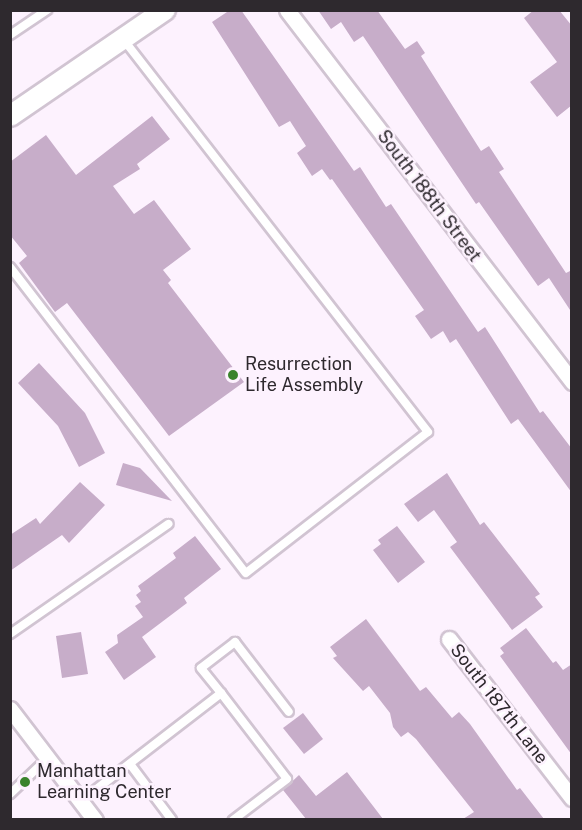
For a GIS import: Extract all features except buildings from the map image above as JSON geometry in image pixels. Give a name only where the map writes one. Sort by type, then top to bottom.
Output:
[{"type":"street","points":[[10,116],[165,10]]},
{"type":"street","name":"South 188th Street","points":[[287,10],[572,382]]},
{"type":"street","name":"South 187th Lane","points":[[449,639],[572,798]]},
{"type":"street","points":[[10,709],[95,819]]},
{"type":"lane","points":[[10,35],[47,10]]},
{"type":"lane","points":[[10,267],[246,573],[428,432],[123,39]]},
{"type":"lane","points":[[10,634],[168,524]]},
{"type":"lane","points":[[233,819],[287,779],[201,668],[235,642],[289,712]]},
{"type":"lane","points":[[81,801],[221,693]]},
{"type":"lane","points":[[10,794],[48,758]]},
{"type":"lane","points":[[130,764],[172,819]]},
{"type":"place","name":"Resurrection Life Assembly","points":[[233,375]]},
{"type":"place","name":"Manhattan Learning Center","points":[[25,782]]}]
